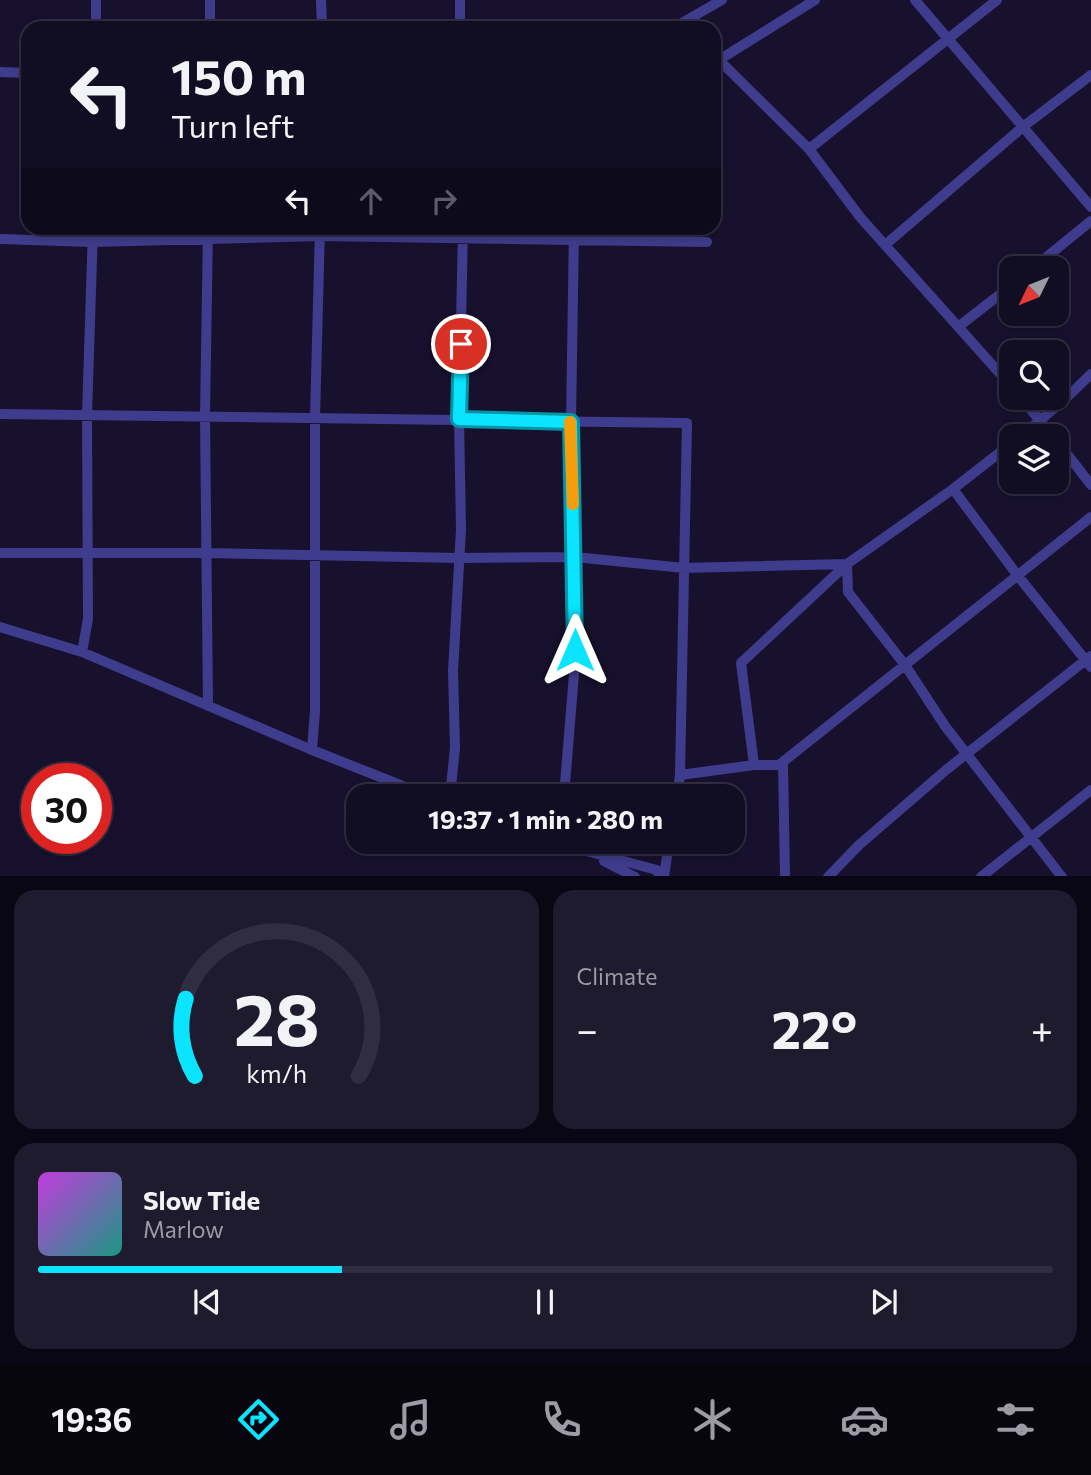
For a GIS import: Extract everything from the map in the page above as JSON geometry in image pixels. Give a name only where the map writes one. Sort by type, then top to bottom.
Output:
[{"type":"street","points":[[96,0],[96,21]]},
{"type":"street","points":[[210,21],[211,0]]},
{"type":"street","points":[[321,0],[322,21]]},
{"type":"street","points":[[460,0],[460,21]]},
{"type":"street","points":[[685,21],[722,0]]},
{"type":"street","points":[[721,59],[815,0]]},
{"type":"street","points":[[915,0],[1091,207]]},
{"type":"street","points":[[809,149],[997,0]]},
{"type":"street","points":[[721,66],[809,149],[860,217],[999,373]]},
{"type":"street","points":[[0,72],[21,73]]},
{"type":"street","points":[[885,245],[1024,127],[1091,75]]},
{"type":"street","points":[[1048,256],[1091,221]]},
{"type":"street","points":[[82,652],[88,619],[87,415],[92,235]]},
{"type":"street","points":[[208,235],[205,416],[208,706]]},
{"type":"street","points":[[0,239],[92,242],[272,235]]},
{"type":"street","points":[[312,750],[315,711],[315,417],[320,235]]},
{"type":"street","points":[[451,784],[455,748],[453,671],[459,558],[463,235]]},
{"type":"street","points":[[495,235],[574,240],[707,242]]},
{"type":"street","points":[[565,784],[575,674],[571,422],[574,235]]},
{"type":"street","points":[[958,327],[999,295]]},
{"type":"street","points":[[1036,424],[1091,374]]},
{"type":"street","points":[[1032,410],[1044,424]]},
{"type":"street","points":[[0,414],[687,423],[679,784]]},
{"type":"street","points":[[754,765],[741,663],[847,564],[999,453]]},
{"type":"street","points":[[1069,457],[1091,485]]},
{"type":"street","points":[[829,876],[859,845],[966,754],[1090,661],[1018,576],[953,489]]},
{"type":"street","points":[[680,775],[754,765],[779,765],[1091,517]]},
{"type":"street","points":[[0,553],[575,557],[684,568],[847,564]]},
{"type":"street","points":[[847,564],[848,592],[905,665],[966,754],[1061,876]]},
{"type":"street","points":[[0,627],[82,652],[398,784]]},
{"type":"street","points":[[783,762],[785,876]]},
{"type":"street","points":[[982,876],[1091,790]]},
{"type":"street","points":[[587,854],[633,876]]},
{"type":"street","points":[[600,854],[657,870],[661,876]]},
{"type":"street","points":[[662,876],[667,854]]},
{"type":"slow traffic","points":[[570,422],[573,504]]},
{"type":"route","points":[[461,344],[459,419],[571,422],[575,650]]}]
